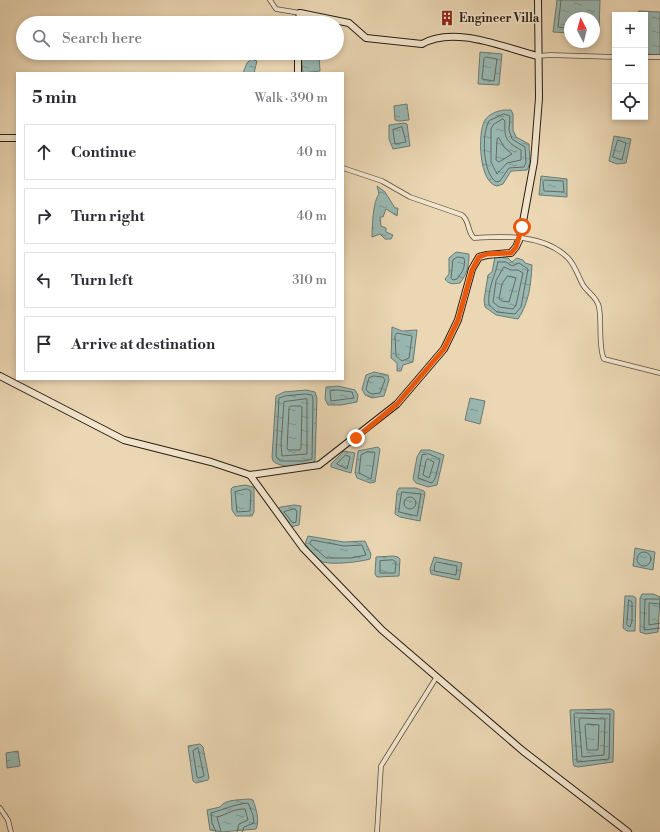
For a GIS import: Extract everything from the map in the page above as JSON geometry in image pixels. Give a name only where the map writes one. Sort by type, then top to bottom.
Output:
[{"type":"street","points":[[270,0],[276,9],[315,16]]},
{"type":"street","points":[[0,376],[124,440],[211,462],[250,475],[320,465],[397,404],[444,349],[458,320],[472,270],[479,257],[487,254],[511,253],[516,247],[520,238],[534,162],[539,98],[538,0]]},
{"type":"street","points":[[344,22],[349,23],[366,38],[388,39],[415,44],[422,44],[430,39],[446,37],[466,38],[538,56],[612,57]]},
{"type":"street","points":[[648,57],[660,57]]},
{"type":"street","points":[[298,60],[298,72]]},
{"type":"street","points":[[0,138],[16,138]]},
{"type":"street","points":[[344,168],[382,181],[410,197],[462,215],[468,222],[470,234],[474,238],[520,238],[548,245],[565,256],[574,266],[585,287],[595,297],[602,322],[602,353],[604,359],[660,373]]},
{"type":"street","points":[[250,475],[303,548],[382,630],[436,678],[523,751],[628,832]]},
{"type":"street","points":[[377,832],[381,766],[436,678]]},
{"type":"street","points":[[0,808],[8,820],[11,832]]},
{"type":"water","points":[[557,0],[600,0],[600,12],[564,12],[564,33],[553,32]]},
{"type":"water","points":[[639,11],[660,12],[660,55],[648,54],[648,12],[638,12]]},
{"type":"water","points":[[480,52],[502,54],[499,85],[478,84]]},
{"type":"water","points":[[250,60],[257,61],[254,72],[243,72]]},
{"type":"water","points":[[301,60],[319,60],[320,71],[303,72]]},
{"type":"water","points":[[407,104],[409,120],[395,120],[394,106]]},
{"type":"water","points":[[511,110],[513,114],[513,130],[516,137],[529,144],[530,163],[527,170],[511,171],[503,184],[497,186],[491,183],[486,176],[483,167],[481,157],[481,135],[482,126],[485,120],[493,113]]},
{"type":"water","points":[[407,124],[410,146],[393,149],[389,139],[389,125]]},
{"type":"water","points":[[614,136],[631,139],[626,163],[617,164],[609,161]]},
{"type":"water","points":[[541,176],[567,179],[567,197],[539,195]]},
{"type":"water","points":[[377,186],[385,192],[395,208],[398,208],[397,216],[386,209],[383,217],[380,217],[381,226],[386,228],[386,232],[393,235],[391,239],[385,239],[380,234],[372,237],[374,208],[379,194]]},
{"type":"water","points":[[456,252],[469,254],[469,262],[466,273],[460,283],[451,284],[445,279],[449,274],[449,258]]},
{"type":"water","points":[[495,257],[508,258],[512,262],[517,258],[532,265],[527,300],[518,319],[496,315],[485,307],[484,300],[488,275],[492,272]]},
{"type":"water","points":[[392,327],[402,331],[417,330],[413,362],[403,365],[401,371],[397,371],[397,363],[391,358]]},
{"type":"water","points":[[374,372],[388,375],[389,380],[384,396],[372,398],[365,395],[362,389],[366,375]]},
{"type":"water","points":[[338,386],[355,390],[358,395],[357,402],[341,405],[328,405],[325,399],[326,387]]},
{"type":"water","points":[[306,390],[315,392],[317,398],[315,461],[300,466],[277,464],[273,461],[272,457],[276,396],[284,392]]},
{"type":"water","points":[[470,398],[485,401],[480,424],[465,420]]},
{"type":"water","points":[[378,447],[380,449],[375,482],[370,483],[357,478],[355,473],[358,451]]},
{"type":"water","points":[[421,450],[430,450],[444,455],[437,485],[428,487],[416,483],[413,479],[417,457]]},
{"type":"water","points":[[344,451],[355,453],[351,473],[331,467],[331,464]]},
{"type":"water","points":[[245,485],[253,487],[254,489],[254,512],[252,516],[236,516],[232,510],[231,489],[233,487]]},
{"type":"water","points":[[399,488],[416,488],[424,491],[425,493],[420,521],[400,517],[395,514],[397,492]]},
{"type":"water","points":[[294,505],[301,506],[299,525],[290,527],[277,509]]},
{"type":"water","points":[[308,536],[344,542],[365,541],[371,554],[370,559],[346,563],[327,563],[320,561],[305,544]]},
{"type":"water","points":[[635,548],[655,552],[653,570],[633,566]]},
{"type":"water","points":[[393,556],[400,559],[399,576],[377,577],[375,574],[376,557]]},
{"type":"water","points":[[434,557],[462,563],[459,580],[431,574],[430,569]]},
{"type":"water","points":[[642,594],[653,594],[660,597],[658,632],[646,634],[640,632],[640,598]]},
{"type":"water","points":[[625,596],[633,596],[636,598],[635,631],[627,631],[623,628]]},
{"type":"water","points":[[611,709],[614,711],[613,762],[578,767],[574,766],[570,710]]},
{"type":"water","points":[[200,744],[203,747],[209,778],[208,780],[196,783],[193,781],[188,746]]},
{"type":"water","points":[[18,751],[20,766],[7,768],[6,753]]},
{"type":"water","points":[[253,800],[258,818],[256,829],[221,832],[210,830],[207,810],[220,807],[222,804],[229,801]]},
{"type":"place","name":"Engineer Villa","points":[[447,18]]},
{"type":"route","points":[[356,438],[397,404],[444,349],[458,320],[472,270],[479,257],[487,254],[511,253],[516,247],[520,238],[522,227]]}]
